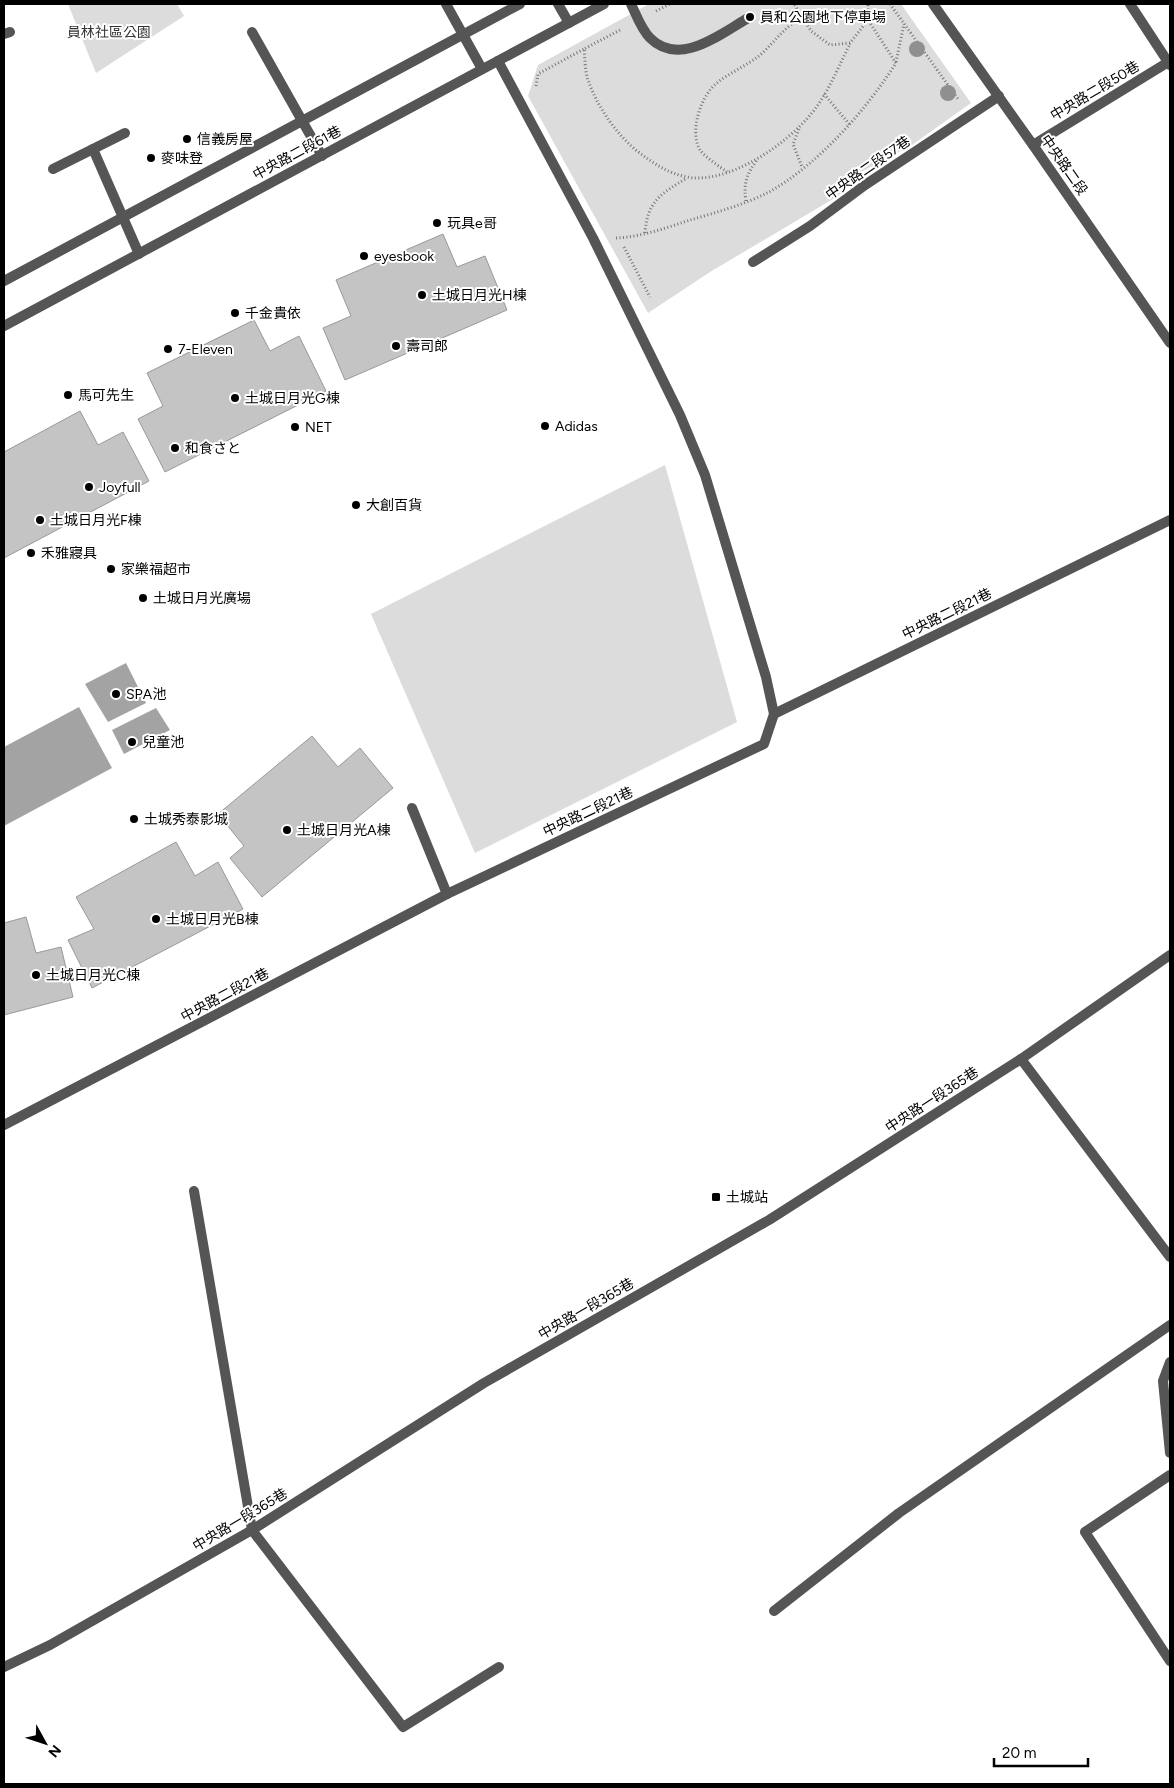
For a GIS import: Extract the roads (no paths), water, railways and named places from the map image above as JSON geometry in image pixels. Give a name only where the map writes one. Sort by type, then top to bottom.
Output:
[{"type":"street","points":[[446,4],[482,69]]},
{"type":"street","points":[[4,280],[520,4]]},
{"type":"street","points":[[558,4],[569,23]]},
{"type":"street","name":"中央路二段61巷","points":[[4,326],[604,4]]},
{"type":"street","points":[[631,4],[649,37],[661,46],[675,51],[689,49],[750,17]]},
{"type":"street","name":"中央路二段","points":[[932,4],[1034,145],[1170,344]]},
{"type":"street","points":[[1130,4],[1170,62]]},
{"type":"street","points":[[252,32],[322,156]]},
{"type":"street","points":[[498,61],[593,238],[680,415],[705,475],[766,676],[774,714]]},
{"type":"street","name":"中央路二段50巷","points":[[1034,145],[1170,62]]},
{"type":"street","name":"中央路二段57巷","points":[[753,262],[810,226],[865,185],[999,96]]},
{"type":"street","points":[[53,169],[125,134]]},
{"type":"street","points":[[93,149],[139,254]]},
{"type":"street","name":"中央路二段21巷","points":[[4,1126],[447,894],[764,744],[774,714],[1170,520]]},
{"type":"street","points":[[412,808],[447,894]]},
{"type":"street","name":"中央路一段365巷","points":[[4,1667],[50,1646],[252,1530],[484,1383],[769,1220],[1021,1059],[1170,955]]},
{"type":"street","points":[[1021,1059],[1170,1257]]},
{"type":"street","points":[[194,1191],[252,1530],[403,1727],[499,1667]]},
{"type":"street","points":[[774,1611],[899,1513],[1170,1325]]},
{"type":"street","points":[[1170,1362],[1163,1381],[1170,1452]]},
{"type":"street","points":[[1170,1475],[1085,1532],[1170,1661]]},
{"type":"place","name":"員和公園地下停車場","points":[[750,17]]},
{"type":"place","name":"信義房屋","points":[[187,139]]},
{"type":"place","name":"麥味登","points":[[151,158]]},
{"type":"place","name":"玩具e哥","points":[[437,223]]},
{"type":"place","name":"eyesbook","points":[[364,256]]},
{"type":"place","name":"土城日月光H棟","points":[[422,295]]},
{"type":"place","name":"千金貴依","points":[[235,313]]},
{"type":"place","name":"壽司郎","points":[[396,346]]},
{"type":"place","name":"7-Eleven","points":[[168,349]]},
{"type":"place","name":"馬可先生","points":[[68,395]]},
{"type":"place","name":"土城日月光G棟","points":[[235,398]]},
{"type":"place","name":"Adidas","points":[[545,426]]},
{"type":"place","name":"NET","points":[[295,427]]},
{"type":"place","name":"和食さと","points":[[175,448]]},
{"type":"place","name":"Joyfull","points":[[89,487]]},
{"type":"place","name":"大創百貨","points":[[356,505]]},
{"type":"place","name":"土城日月光F棟","points":[[40,520]]},
{"type":"place","name":"禾雅寢具","points":[[31,553]]},
{"type":"place","name":"家樂福超市","points":[[111,569]]},
{"type":"place","name":"土城日月光廣場","points":[[143,598]]},
{"type":"place","name":"SPA池","points":[[116,694]]},
{"type":"place","name":"兒童池","points":[[132,742]]},
{"type":"place","name":"土城秀泰影城","points":[[134,819]]},
{"type":"place","name":"土城日月光A棟","points":[[287,830]]},
{"type":"place","name":"土城日月光B棟","points":[[156,919]]},
{"type":"place","name":"土城日月光C棟","points":[[36,975]]},
{"type":"place","name":"土城站","points":[[716,1197]]},
{"type":"park label","name":"員林社區公園","points":[[109,32]]}]
